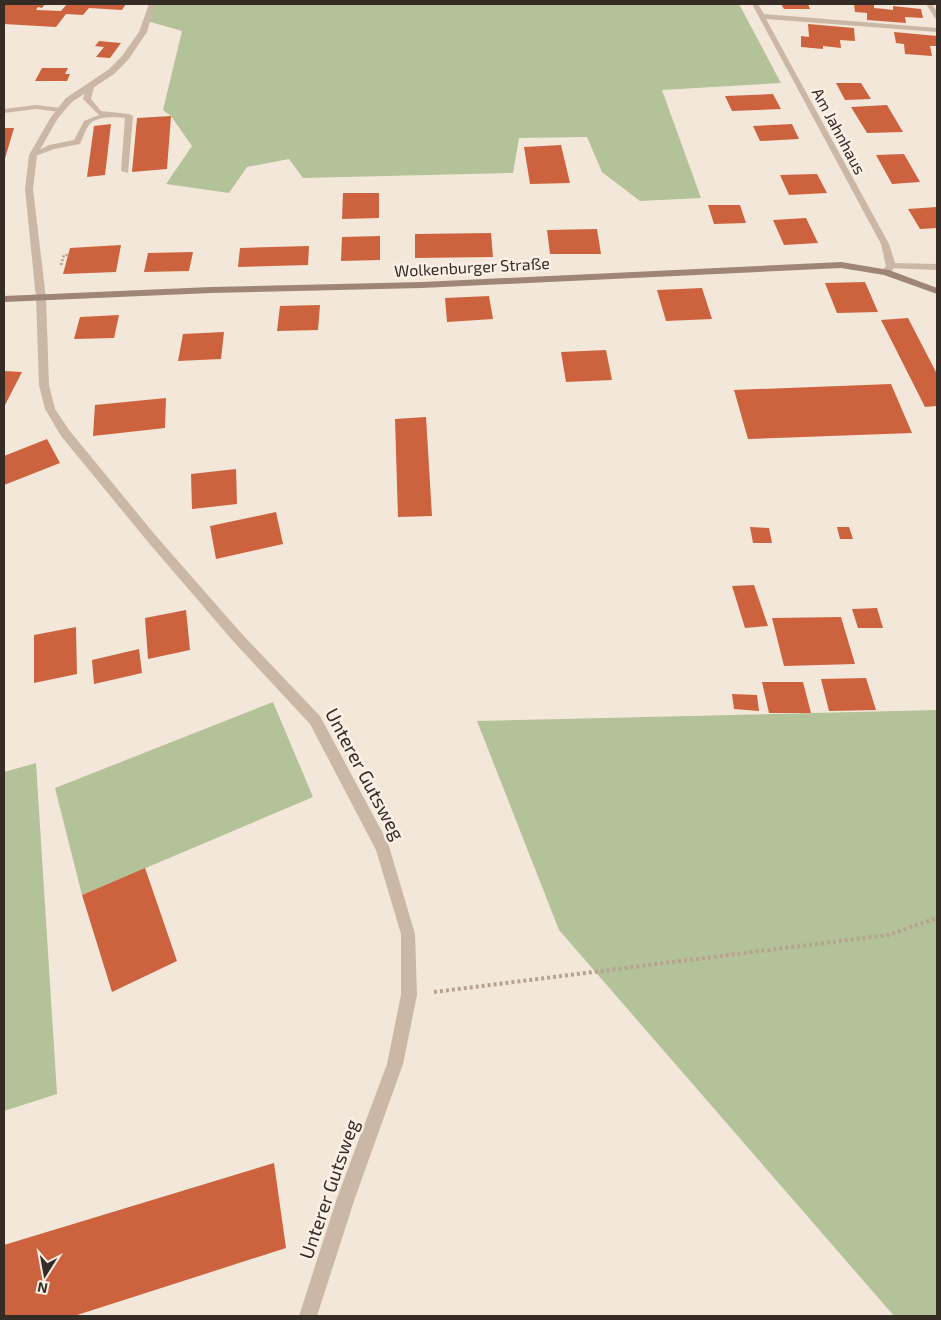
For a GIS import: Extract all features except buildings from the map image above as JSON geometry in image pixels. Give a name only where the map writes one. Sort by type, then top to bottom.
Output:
[{"type":"main road","name":"Wolkenburger Straße","points":[[4,299],[211,290],[422,285],[841,265],[888,269],[937,291]]},
{"type":"street","points":[[33,155],[55,117],[69,100],[111,72],[125,58],[143,32],[152,4]]},
{"type":"street","name":"Am Jahnhaus","points":[[755,4],[885,244],[888,269]]},
{"type":"street","points":[[929,4],[937,17]]},
{"type":"street","points":[[760,16],[937,30]]},
{"type":"street","points":[[90,87],[87,100],[98,113],[129,116],[125,171]]},
{"type":"street","points":[[4,111],[36,107],[61,110]]},
{"type":"street","points":[[33,155],[52,147],[77,142],[81,128],[86,122],[95,118],[118,115]]},
{"type":"street","name":"Unterer Gutsweg","points":[[33,155],[29,189],[41,298],[44,385],[50,410],[65,433],[152,539],[237,636],[316,720],[383,848],[408,934],[409,995],[395,1064],[346,1198],[308,1316]]},
{"type":"street","name":"Wolkenburger Straße","points":[[888,269],[937,267]]},
{"type":"path","points":[[409,995],[888,935],[937,918]]},
{"type":"green space","points":[[153,4],[739,4],[781,83],[662,90],[701,198],[640,201],[602,172],[587,137],[519,138],[513,173],[303,178],[289,159],[247,167],[229,193],[166,184],[192,146],[171,116],[163,110],[182,31],[147,21]]},
{"type":"green space","points":[[273,702],[313,797],[82,895],[55,788]]},
{"type":"green space","points":[[937,710],[937,1316],[894,1316],[559,930],[477,721]]},
{"type":"green space","points":[[36,763],[57,1094],[4,1111],[4,772]]}]
